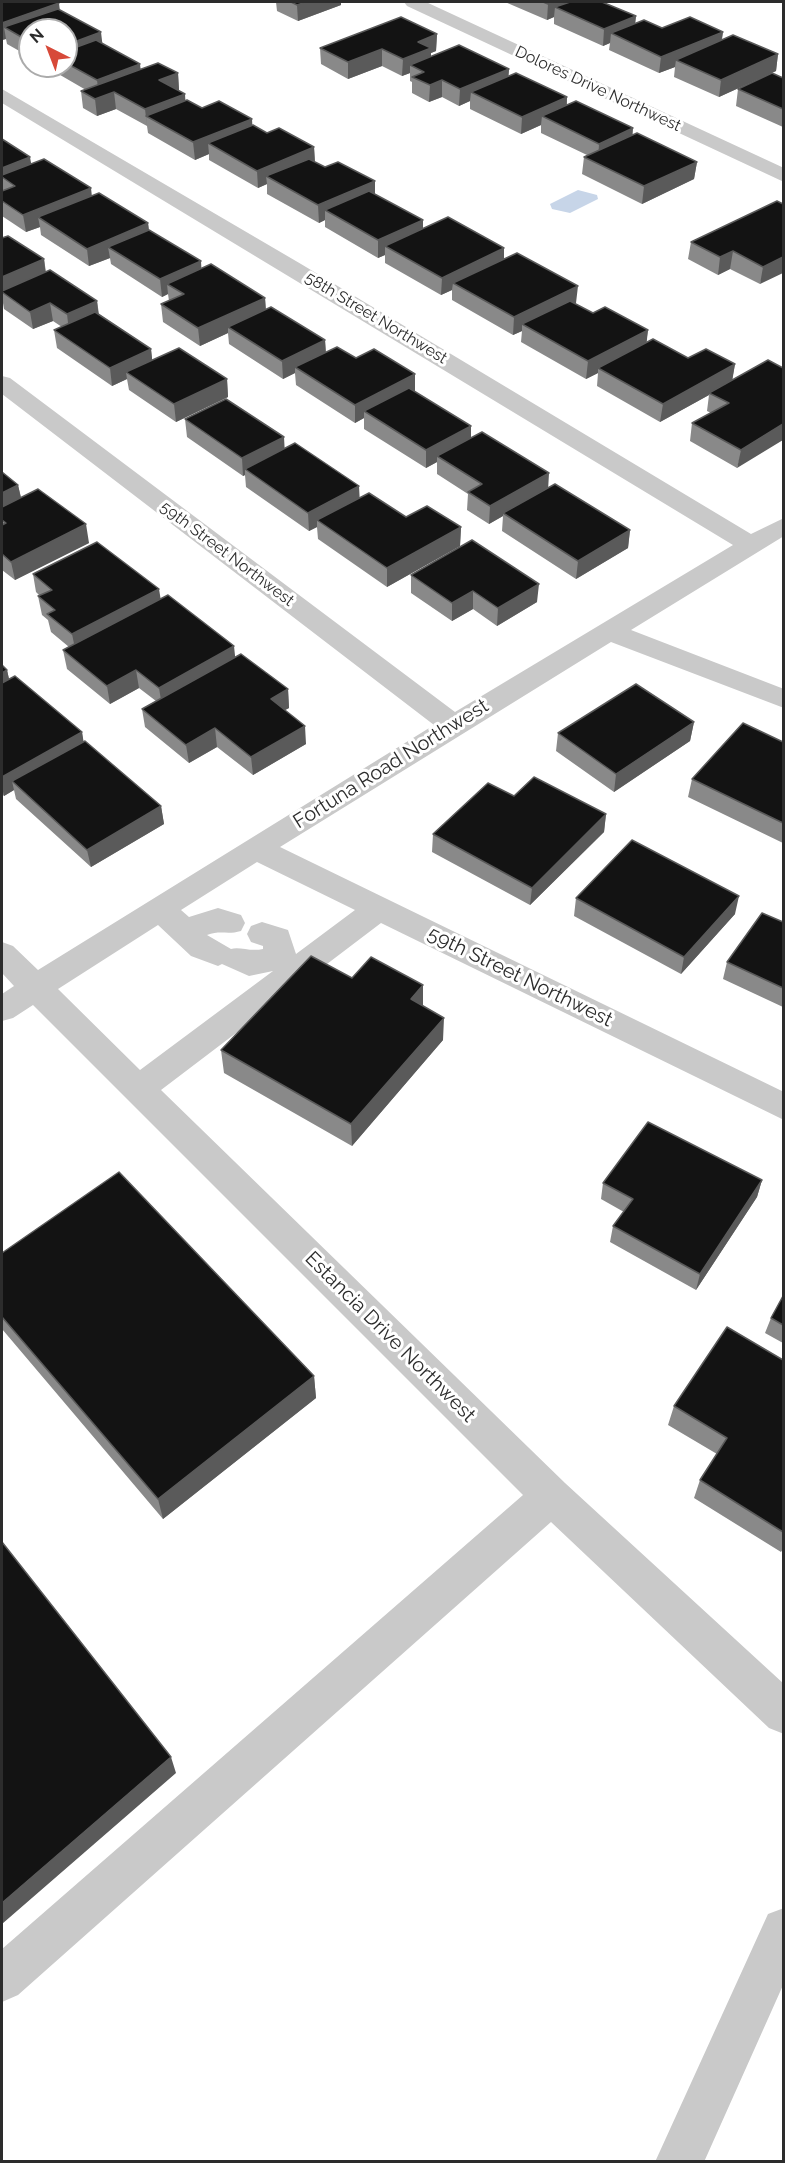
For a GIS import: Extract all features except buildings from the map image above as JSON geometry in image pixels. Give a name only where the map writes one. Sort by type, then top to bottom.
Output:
[{"type":"street","name":"Dolores Drive Northwest","points":[[413,2],[783,176]]},
{"type":"street","name":"58th Street Northwest","points":[[2,95],[294,268],[750,544]]},
{"type":"street","name":"59th Street Northwest","points":[[2,383],[453,725]]},
{"type":"street","name":"Fortuna Road Northwest","points":[[2,1009],[453,725],[783,525]]},
{"type":"street","points":[[609,631],[783,699]]},
{"type":"street","name":"59th Street Northwest","points":[[255,848],[783,1107]]},
{"type":"street","points":[[160,909],[186,930],[202,948],[249,964],[280,954],[379,908]]},
{"type":"street","points":[[186,930],[218,919],[230,923]]},
{"type":"street","name":"Estancia Drive Northwest","points":[[2,954],[551,1496],[783,1713]]},
{"type":"street","points":[[139,1089],[280,954]]},
{"type":"street","points":[[2,1979],[551,1496]]},
{"type":"street","points":[[679,2162],[783,1930]]},
{"type":"water","points":[[578,190],[597,195],[598,199],[570,213],[552,209],[550,204]]}]
